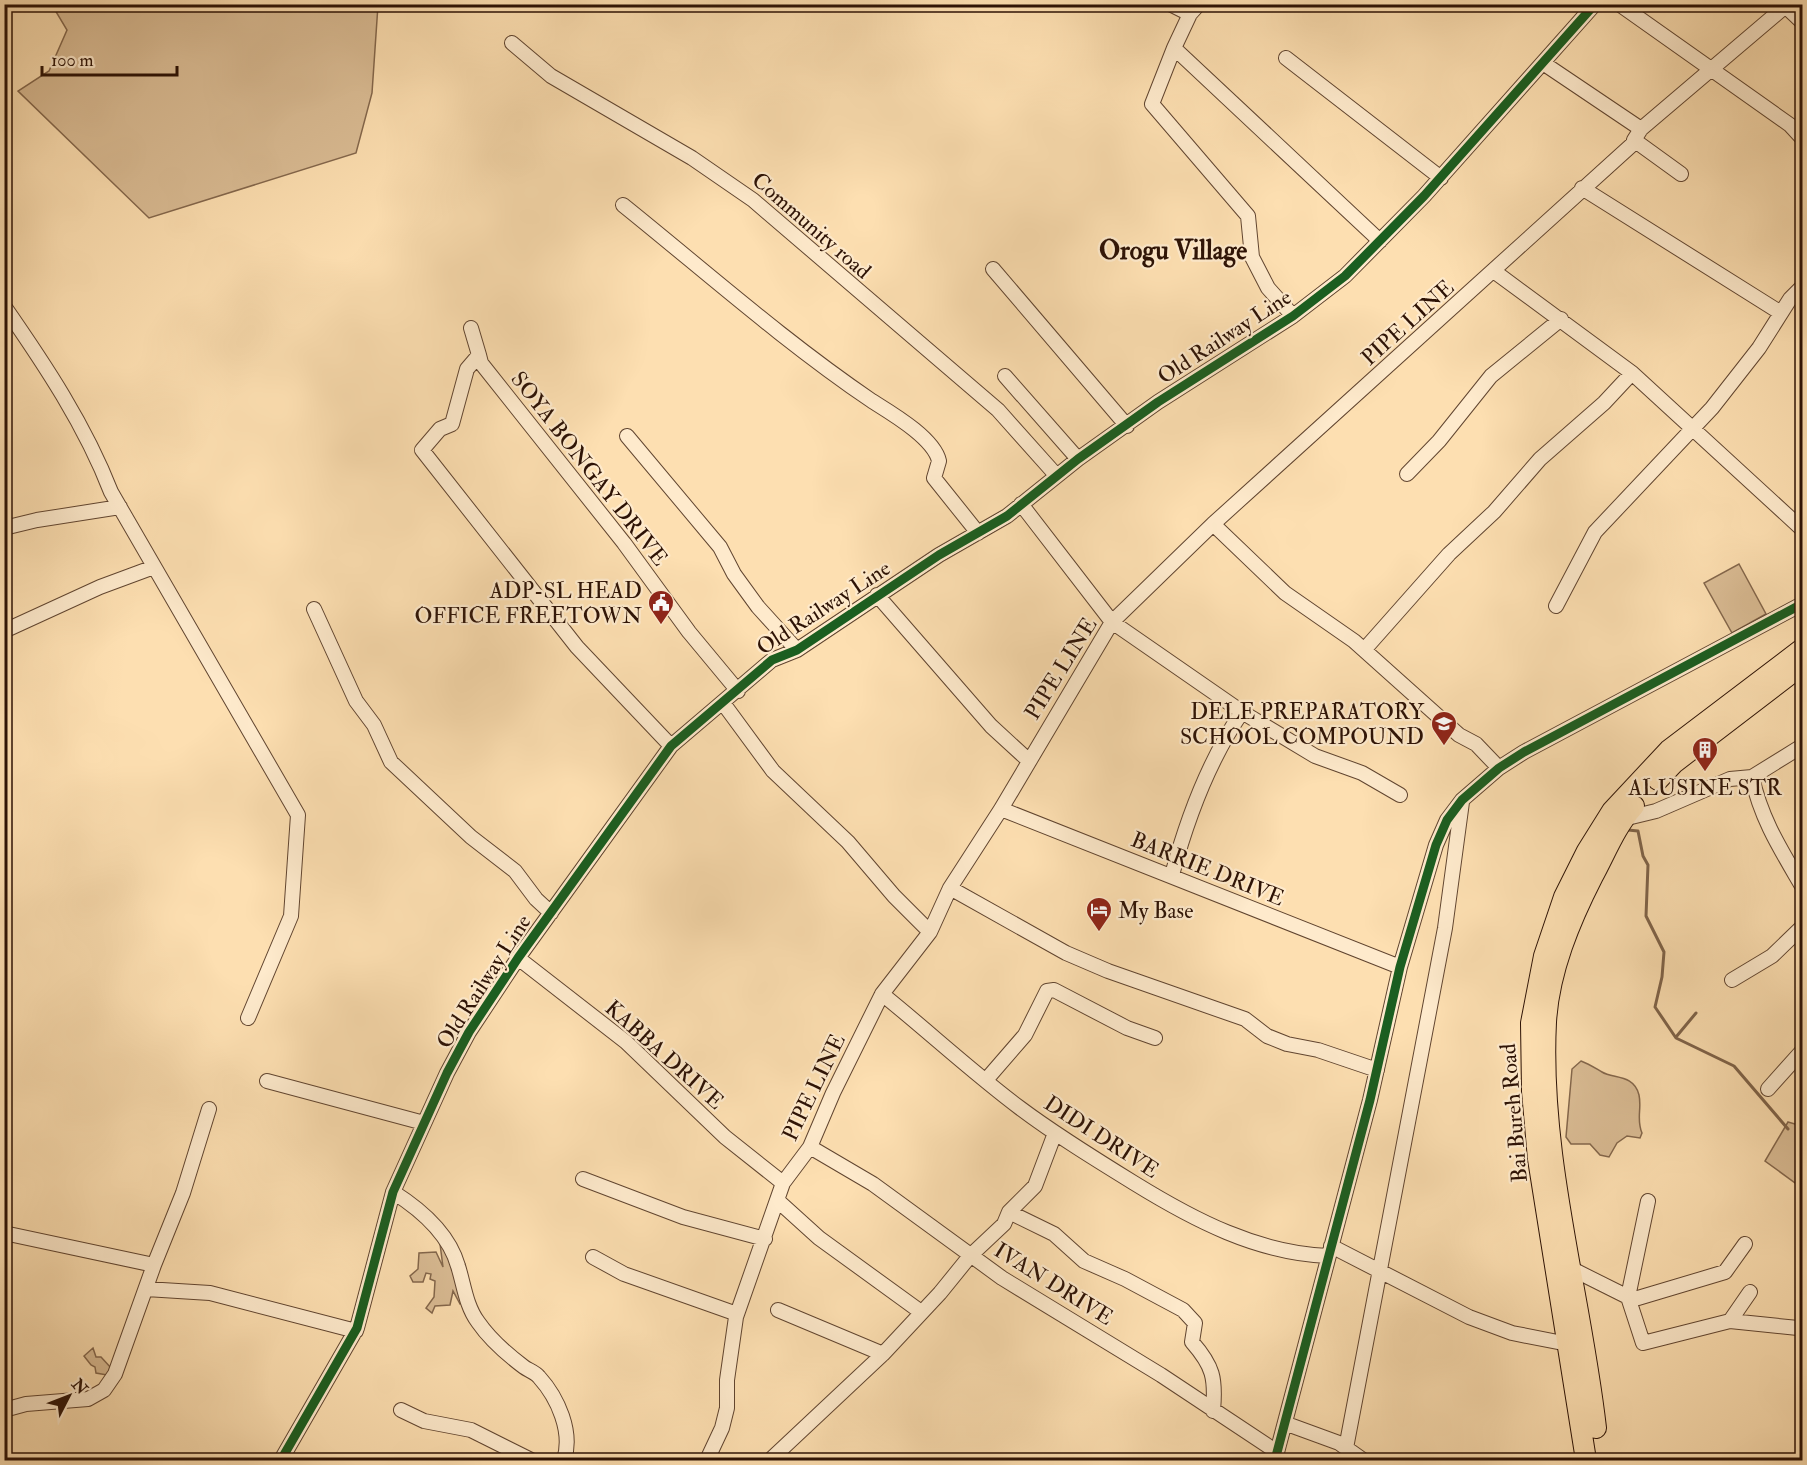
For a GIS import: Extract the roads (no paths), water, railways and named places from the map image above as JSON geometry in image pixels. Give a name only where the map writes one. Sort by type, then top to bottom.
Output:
[{"type":"highway","name":"Bai Bureh Road","points":[[1586,1461],[1538,1159],[1532,1091],[1531,1023],[1544,956],[1557,916],[1587,851],[1612,811],[1669,750],[1803,649]]},
{"type":"highway","name":"Bai Bureh Road","points":[[1599,1461],[1570,1268],[1546,1084],[1546,1021],[1562,949],[1577,908],[1623,819],[1674,763],[1803,665]]},
{"type":"street","points":[[1170,4],[1195,9],[1174,48],[1152,104],[1248,216],[1252,257],[1268,288],[1293,316]]},
{"type":"street","name":"Old Railway Line","points":[[280,1461],[356,1331],[393,1192],[447,1073],[469,1032],[518,958],[671,746],[738,692],[772,660],[797,650],[878,595],[1007,516],[1078,459],[1158,402],[1293,316],[1345,276],[1441,178],[1595,4]]},
{"type":"street","points":[[1619,4],[1790,125],[1803,138]]},
{"type":"street","points":[[1786,5],[1803,22]]},
{"type":"street","name":"PIPE LINE","points":[[707,1461],[722,1428],[737,1314],[783,1182],[810,1147],[833,1093],[882,994],[930,932],[950,888],[1001,809],[1112,622],[1213,524],[1495,272],[1582,188],[1635,142],[1637,135],[1786,5]]},
{"type":"street","name":"Community road","points":[[512,43],[551,76],[692,158],[753,200],[998,410],[1056,476]]},
{"type":"street","points":[[1174,48],[1380,240]]},
{"type":"street","points":[[1286,58],[1441,178]]},
{"type":"street","points":[[1543,63],[1637,135],[1681,174]]},
{"type":"street","points":[[1582,188],[1781,313]]},
{"type":"street","points":[[623,205],[837,377],[898,418],[932,446],[939,461],[934,478],[978,533]]},
{"type":"street","points":[[993,268],[1127,426]]},
{"type":"street","points":[[1495,272],[1632,373],[1803,529]]},
{"type":"street","points":[[1556,606],[1595,532],[1732,384],[1781,313],[1803,287]]},
{"type":"street","points":[[4,306],[38,355],[95,452],[120,507],[298,815],[291,916],[248,1018]]},
{"type":"street","points":[[1407,474],[1439,441],[1491,376],[1561,319]]},
{"type":"street","name":"SOYA BONGAY DRIVE","points":[[471,328],[481,363],[624,543],[689,632],[738,692]]},
{"type":"street","points":[[479,355],[466,369],[452,424],[440,429],[422,450],[577,647],[671,746]]},
{"type":"street","points":[[1364,650],[1449,554],[1494,512],[1540,459],[1604,403],[1632,373]]},
{"type":"street","points":[[1005,376],[1078,459]]},
{"type":"street","points":[[627,436],[720,547],[734,574],[758,607],[797,650]]},
{"type":"street","points":[[1021,504],[1112,622],[1242,712],[1315,756],[1362,773],[1400,795]]},
{"type":"street","points":[[4,528],[48,518],[120,507]]},
{"type":"street","points":[[1213,524],[1285,593],[1364,650],[1459,735],[1476,744],[1499,768]]},
{"type":"street","points":[[4,630],[100,587],[154,567]]},
{"type":"street","points":[[878,595],[991,726],[1028,760]]},
{"type":"street","points":[[1276,1456],[1287,1424],[1377,1070],[1400,967],[1436,845],[1447,820],[1462,800],[1499,768],[1803,604]]},
{"type":"street","points":[[314,609],[356,701],[374,725],[391,762],[471,837],[516,871],[536,899],[551,913]]},
{"type":"street","points":[[4,636],[4,666]]},
{"type":"street","points":[[723,703],[773,771],[849,842],[894,896],[930,932]]},
{"type":"street","points":[[1172,875],[1182,837],[1204,784],[1242,712]]},
{"type":"street","points":[[1623,819],[1656,811],[1730,779],[1752,777],[1803,746]]},
{"type":"street","points":[[1752,777],[1759,807],[1775,841],[1803,886]]},
{"type":"street","points":[[1346,1448],[1445,928],[1462,800]]},
{"type":"street","name":"BARRIE DRIVE","points":[[1001,809],[1400,967]]},
{"type":"street","points":[[950,888],[1066,953],[1108,971],[1245,1019],[1267,1036],[1277,1040],[1318,1050],[1377,1070]]},
{"type":"street","points":[[1732,980],[1772,956],[1803,927]]},
{"type":"street","name":"KABBA DRIVE","points":[[518,958],[626,1042],[725,1137],[783,1182]]},
{"type":"street","points":[[986,1080],[1025,1035],[1047,991],[1054,990],[1127,1028],[1155,1038]]},
{"type":"street","name":"DIDI DRIVE","points":[[882,994],[986,1080],[1055,1133],[1143,1188],[1213,1227],[1258,1245],[1306,1255],[1330,1251]]},
{"type":"street","points":[[1768,1089],[1803,1051]]},
{"type":"street","points":[[267,1081],[424,1123]]},
{"type":"street","points":[[4,1410],[26,1404],[88,1399],[104,1390],[121,1362],[154,1264],[183,1193],[209,1109]]},
{"type":"street","points":[[770,1461],[883,1354],[940,1293],[970,1256],[1004,1224],[1010,1212],[1035,1186],[1055,1133]]},
{"type":"street","name":"IVAN DRIVE","points":[[810,1147],[873,1184],[970,1256],[1161,1375],[1276,1456]]},
{"type":"street","points":[[583,1179],[683,1217],[765,1239]]},
{"type":"street","points":[[393,1192],[419,1209],[440,1233],[458,1263],[465,1294],[477,1321],[523,1366],[537,1375],[554,1398],[564,1421],[568,1448],[564,1461]]},
{"type":"street","points":[[777,1200],[819,1238],[921,1312]]},
{"type":"street","points":[[1648,1201],[1628,1297],[1643,1343],[1730,1321],[1798,1328]]},
{"type":"street","points":[[1010,1212],[1054,1234],[1084,1261],[1125,1279],[1184,1310],[1195,1323],[1192,1342],[1209,1362],[1215,1396],[1213,1411]]},
{"type":"street","points":[[4,1233],[154,1264]]},
{"type":"street","points":[[1570,1268],[1628,1297],[1638,1298],[1725,1272],[1745,1244]]},
{"type":"street","points":[[1330,1251],[1379,1272],[1469,1317],[1512,1333],[1568,1344]]},
{"type":"street","points":[[593,1257],[624,1274],[737,1314]]},
{"type":"street","points":[[146,1289],[210,1293],[356,1331]]},
{"type":"street","points":[[1730,1321],[1750,1292]]},
{"type":"street","points":[[778,1310],[883,1354]]},
{"type":"street","points":[[401,1410],[424,1421],[471,1430],[531,1461]]},
{"type":"street","points":[[1287,1424],[1346,1448],[1363,1461]]},
{"type":"waterway","points":[[1628,830],[1638,831],[1643,856],[1648,865],[1646,916],[1664,952],[1662,977],[1655,1007],[1676,1038],[1734,1066],[1788,1129]]},
{"type":"waterway","points":[[1676,1037],[1696,1013]]},
{"type":"place","name":"ADP-SL HEAD OFFICE FREETOWN","points":[[661,626]]},
{"type":"place","name":"DELE PREPARATORY SCHOOL COMPOUND","points":[[1444,747]]},
{"type":"place","name":"ALUSINE STR","points":[[1705,773]]},
{"type":"place","name":"My Base","points":[[1099,933]]},
{"type":"district","name":"Orogu Village","points":[[1173,250]]}]
